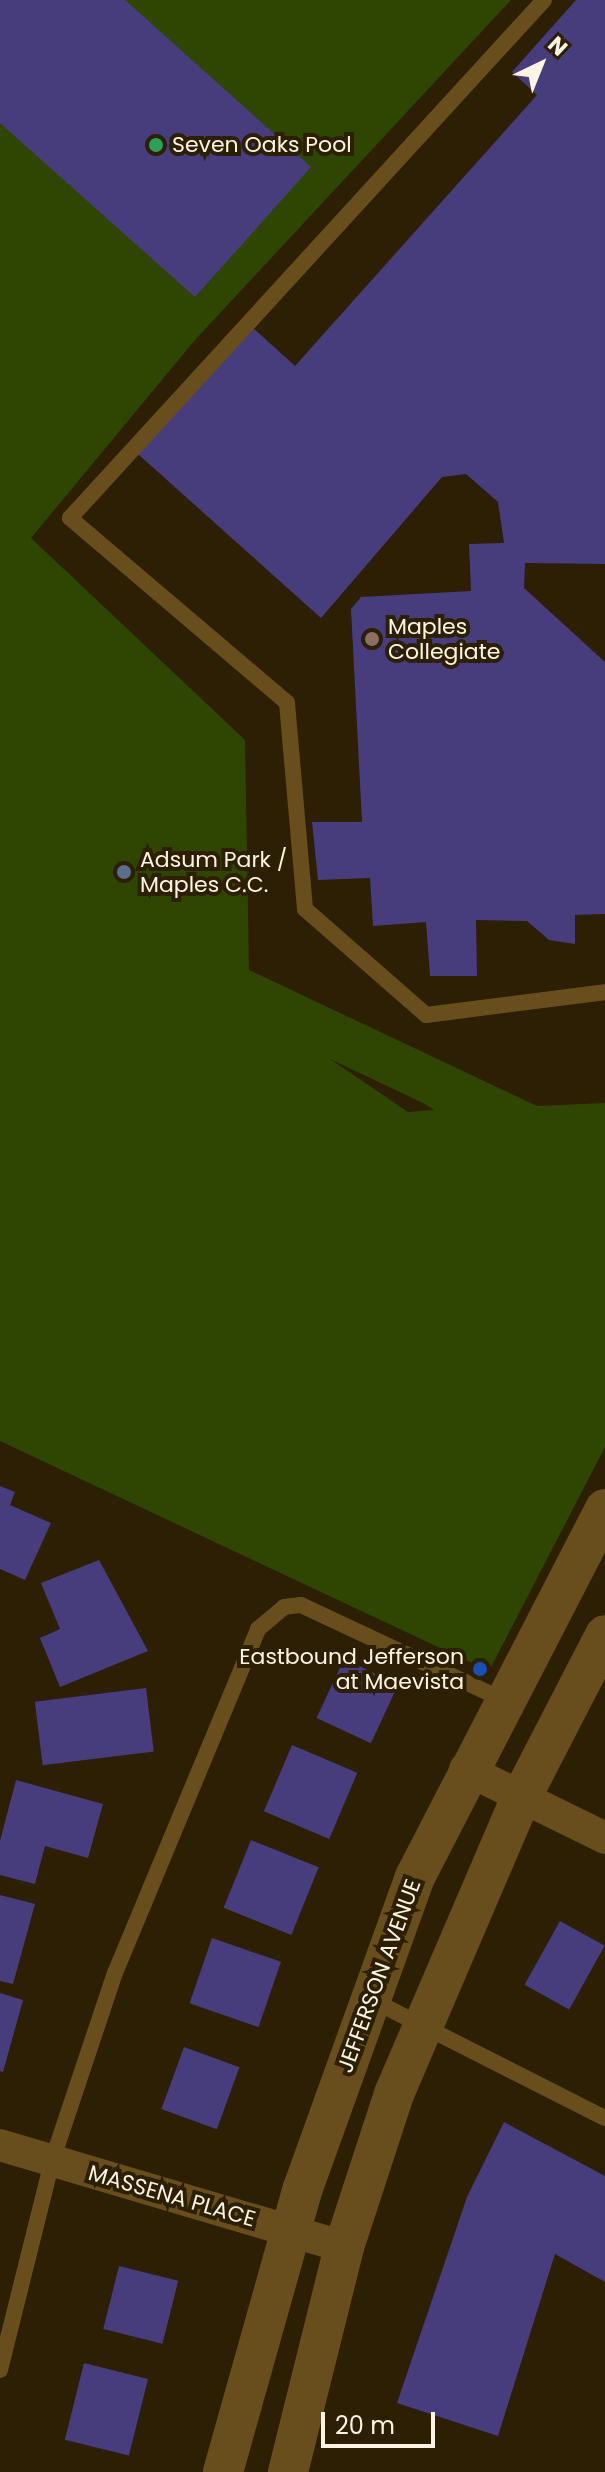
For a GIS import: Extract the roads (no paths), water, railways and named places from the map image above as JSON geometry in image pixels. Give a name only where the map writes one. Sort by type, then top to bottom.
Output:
[{"type":"street","name":"JEFFERSON AVENUE","points":[[223,2472],[291,2231],[369,1998],[465,1769],[605,1509]]},
{"type":"street","points":[[288,2472],[344,2247],[425,2024],[522,1796],[605,1635]]},
{"type":"street","points":[[465,1769],[605,1838]]},
{"type":"street","name":"MASSENA PLACE","points":[[0,2145],[344,2247]]},
{"type":"lane","points":[[544,0],[70,518],[287,703],[305,909],[426,1015],[605,992]]},
{"type":"lane","points":[[0,2370],[52,2161],[155,1869],[258,1629],[284,1607],[301,1605],[502,1699]]},
{"type":"lane","points":[[369,1998],[605,2118]]},
{"type":"place","name":"Seven Oaks Pool","points":[[156,145]]},
{"type":"place","name":"Maples Collegiate","points":[[372,639]]},
{"type":"place","name":"Adsum Park / Maples C.C.","points":[[124,872]]},
{"type":"place","name":"Eastbound Jefferson at Maevista","points":[[480,1669]]}]
